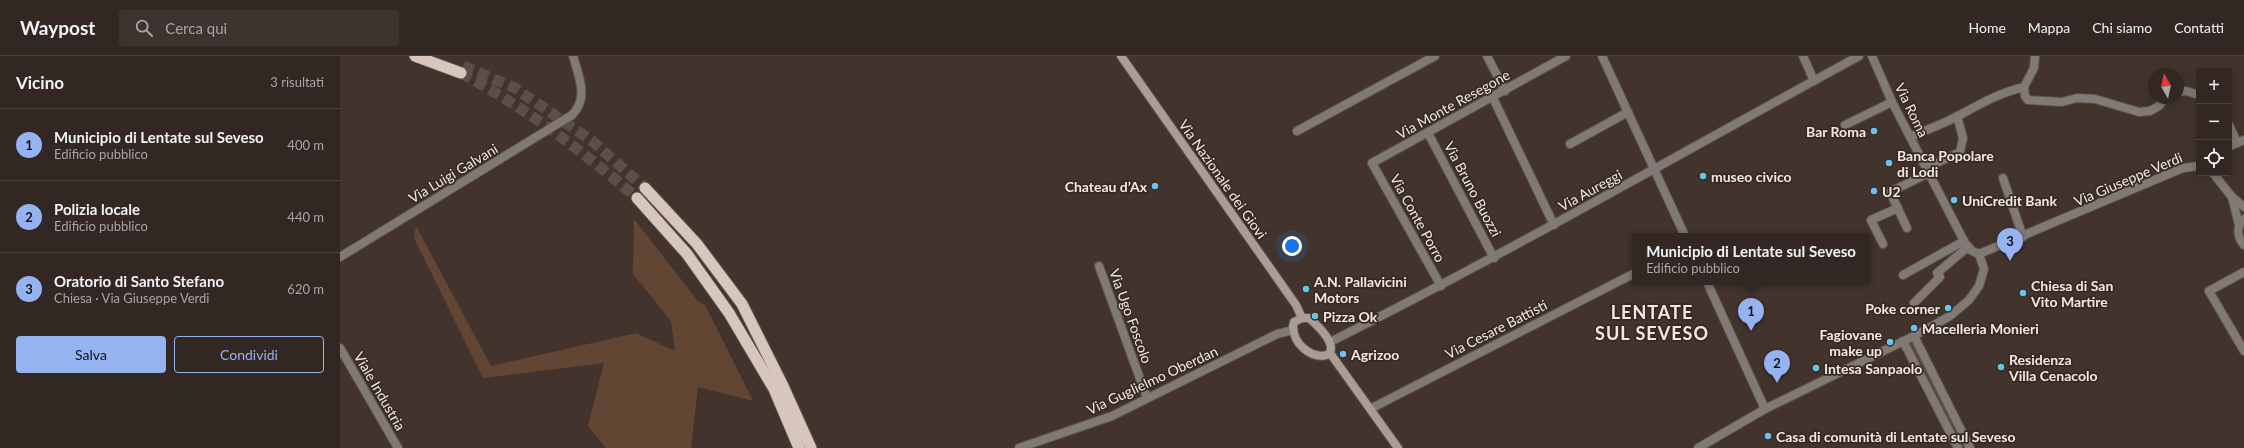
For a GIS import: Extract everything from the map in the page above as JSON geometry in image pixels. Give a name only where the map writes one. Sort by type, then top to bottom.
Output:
[{"type":"highway","points":[[415,56],[462,70],[438,56]]},
{"type":"highway","points":[[645,188],[697,244],[742,304],[783,386],[811,448]]},
{"type":"highway","points":[[637,198],[687,254],[729,313],[774,389],[799,448]]},
{"type":"main road","name":"Via Nazionale dei Giovi","points":[[1121,56],[1296,304],[1302,318]]},
{"type":"main road","points":[[1302,318],[1309,318],[1330,342],[1332,349],[1330,353],[1322,356],[1306,350],[1300,344],[1293,330],[1294,322],[1302,318]]},
{"type":"main road","points":[[1330,353],[1398,448]]},
{"type":"street","name":"Via Luigi Galvani","points":[[340,257],[545,133],[578,109],[582,93],[573,56]]},
{"type":"street","points":[[1487,56],[1504,91]]},
{"type":"street","name":"Via Monte Resegone","points":[[1372,163],[1494,98],[1566,56]]},
{"type":"street","points":[[1602,56],[1684,233]]},
{"type":"street","points":[[1803,56],[1814,81]]},
{"type":"street","name":"Via Aureggi","points":[[1330,342],[1494,258],[1859,56]]},
{"type":"street","name":"Via Roma","points":[[1872,56],[1892,102],[1966,244]]},
{"type":"street","points":[[2035,56],[2034,68],[2024,87],[2025,96],[2028,100],[2062,102],[2077,98],[2095,99],[2139,112],[2150,111],[2161,104]]},
{"type":"street","points":[[1297,131],[1431,57]]},
{"type":"street","points":[[1910,137],[1957,116],[1983,101],[2006,91],[2024,87]]},
{"type":"street","points":[[2184,91],[2196,94]]},
{"type":"street","points":[[1494,98],[1554,225]]},
{"type":"street","points":[[1845,125],[1892,102]]},
{"type":"street","points":[[1570,144],[1628,112]]},
{"type":"street","points":[[1907,228],[1890,192],[1926,167],[1960,152],[1963,138],[1957,116]]},
{"type":"street","points":[[2232,132],[2235,138],[2232,143]]},
{"type":"street","name":"Via Bruno Buozzi","points":[[1428,133],[1494,258]]},
{"type":"street","points":[[2232,145],[2244,140]]},
{"type":"street","name":"Via Conte Porro","points":[[1372,163],[1441,286]]},
{"type":"street","name":"Via Giuseppe Verdi","points":[[1979,254],[2023,237],[2183,168],[2196,166]]},
{"type":"street","points":[[2215,176],[2232,197],[2244,207]]},
{"type":"street","points":[[2003,178],[2023,237]]},
{"type":"street","points":[[2232,197],[2242,222],[2238,236],[2244,245]]},
{"type":"street","points":[[1883,244],[1871,220],[1898,208]]},
{"type":"street","points":[[1700,448],[1765,409],[1914,336],[1956,312],[1969,300],[1980,286],[1984,269],[1979,254],[1966,244]]},
{"type":"street","points":[[1903,274],[1966,244]]},
{"type":"street","points":[[1914,303],[1940,277],[1937,274],[1966,244]]},
{"type":"street","name":"Via Ugo Foscolo","points":[[1099,266],[1147,398]]},
{"type":"street","points":[[2244,272],[2208,291],[2244,352]]},
{"type":"street","name":"Via Cesare Battisti","points":[[1370,409],[1632,275]]},
{"type":"street","points":[[1707,285],[1765,409]]},
{"type":"street","name":"Via Guglielmo Oberdan","points":[[1019,448],[1112,416],[1277,334],[1293,330]]},
{"type":"street","points":[[1914,336],[1970,448]]},
{"type":"street","points":[[1903,341],[1958,448]]},
{"type":"street","name":"Viale Industria","points":[[340,348],[398,448]]},
{"type":"shaded area","points":[[634,219],[698,301],[705,305],[753,401],[698,387],[691,448],[606,448],[588,426],[604,363],[483,378],[414,238],[416,226],[491,366],[636,333],[675,351],[671,321],[633,274]]},
{"type":"shaded area","points":[[1912,340],[1966,448],[1962,448],[1908,342]]},
{"type":"tunnel","points":[[463,66],[515,88],[592,141],[645,188]]},
{"type":"tunnel","points":[[461,73],[531,115],[574,146],[637,198]]},
{"type":"place","name":"Bar Roma","points":[[1874,131]]},
{"type":"place","name":"Banca Popolare di Lodi","points":[[1889,163]]},
{"type":"place","name":"museo civico","points":[[1703,176]]},
{"type":"place","name":"Chateau d’Ax","points":[[1155,186]]},
{"type":"place","name":"U2","points":[[1874,191]]},
{"type":"place","name":"UniCredit Bank","points":[[1954,200]]},
{"type":"place","name":"Oratorio di Santo Stefano","points":[[2010,261]]},
{"type":"place","name":"A.N. Pallavicini Motors","points":[[1306,289]]},
{"type":"place","name":"Chiesa di San Vito Martire","points":[[2023,293]]},
{"type":"place","name":"Poke corner","points":[[1948,308]]},
{"type":"place","name":"Pizza Ok","points":[[1315,316]]},
{"type":"place","name":"Macelleria Monieri","points":[[1914,328]]},
{"type":"place","name":"Municipio di Lentate sul Seveso","points":[[1751,331]]},
{"type":"place","name":"Fagiovane make up","points":[[1890,342]]},
{"type":"place","name":"Agrizoo","points":[[1343,354]]},
{"type":"place","name":"Residenza Villa Cenacolo","points":[[2001,367]]},
{"type":"place","name":"Intesa Sanpaolo","points":[[1816,368]]},
{"type":"place","name":"Polizia locale","points":[[1777,383]]},
{"type":"place","name":"Casa di comunità di Lentate sul Seveso","points":[[1768,436]]},
{"type":"district","name":"LENTATE SUL SEVESO","points":[[1652,322]]}]
